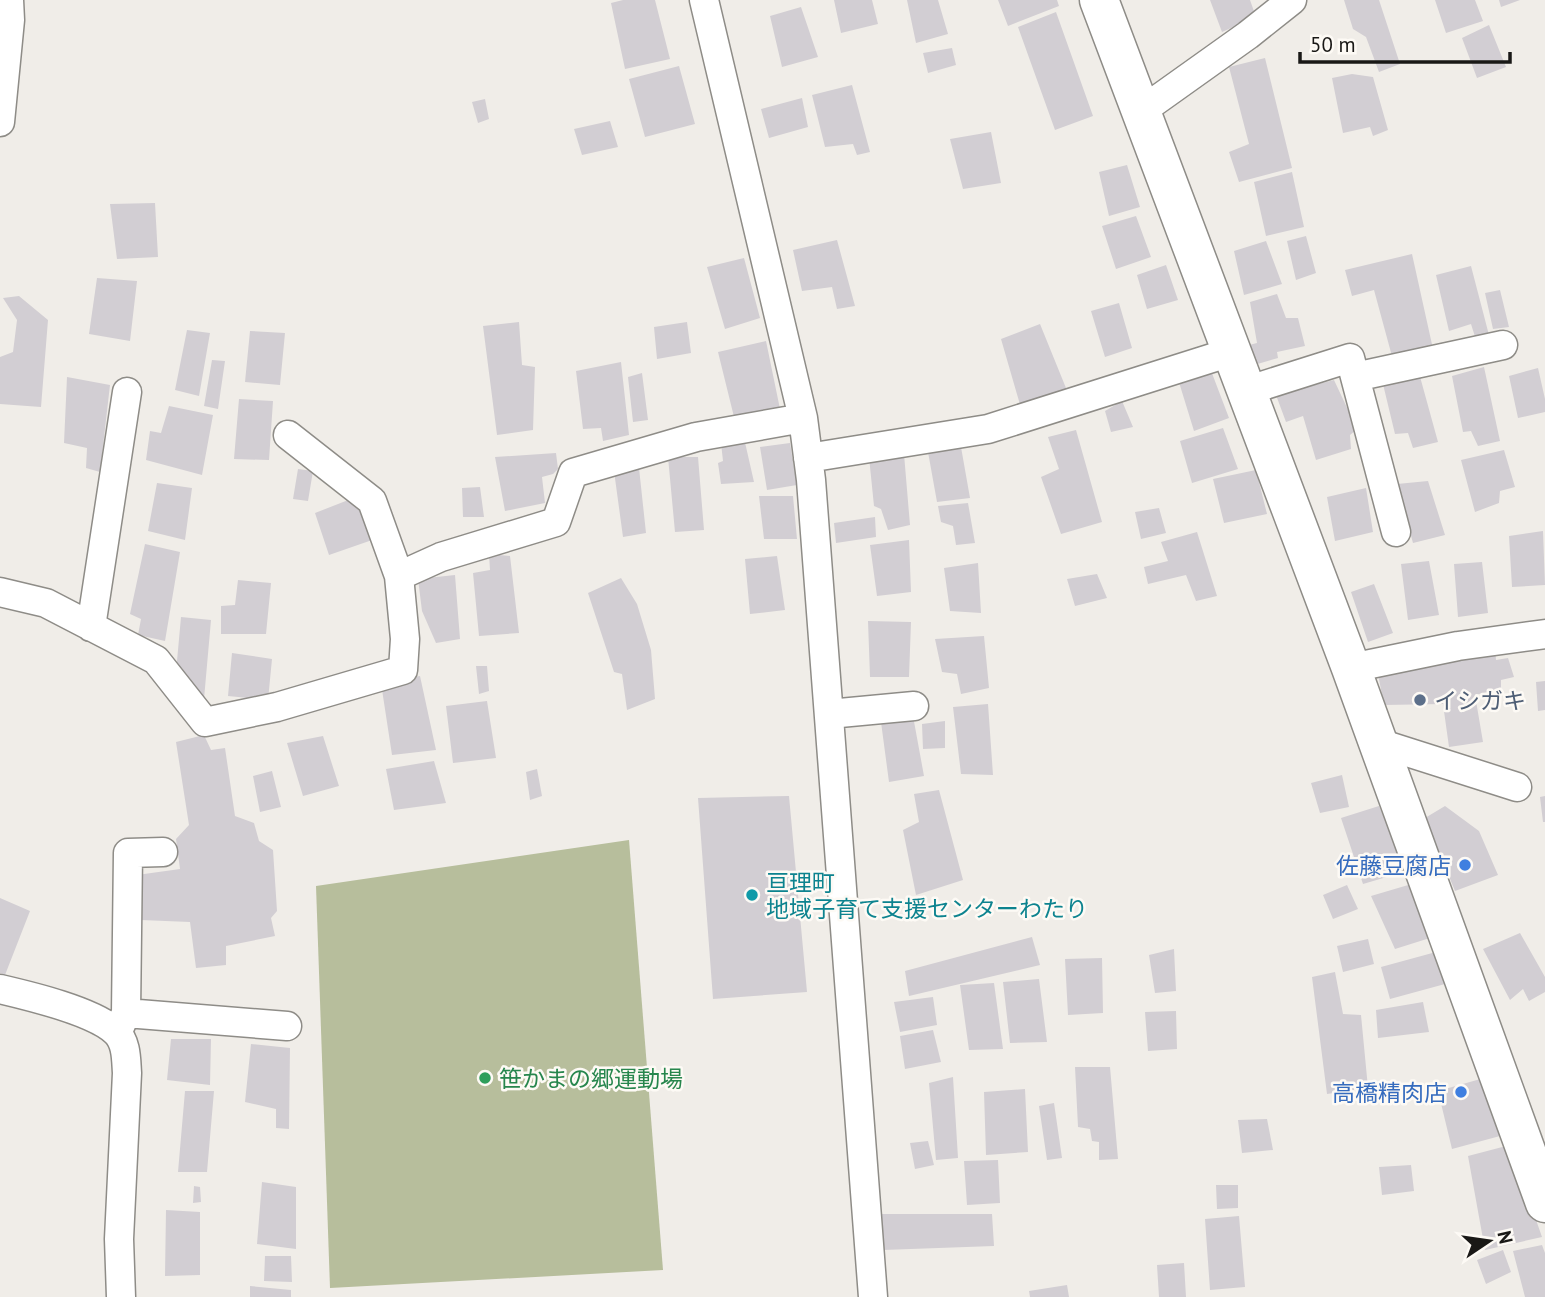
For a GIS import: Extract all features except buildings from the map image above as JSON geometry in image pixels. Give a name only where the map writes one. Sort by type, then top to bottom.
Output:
[{"type":"street","points":[[0,122],[10,20],[9,0]]},
{"type":"street","points":[[1099,0],[1379,743],[1545,1203]]},
{"type":"street","points":[[1140,112],[1292,0]]},
{"type":"street","points":[[708,1],[803,418],[829,714],[873,1297]]},
{"type":"street","points":[[1355,377],[1503,345]]},
{"type":"street","points":[[808,458],[988,429],[1231,352]]},
{"type":"street","points":[[1246,391],[1350,358],[1396,532]]},
{"type":"street","points":[[91,627],[127,392]]},
{"type":"street","points":[[399,576],[441,558],[556,522],[573,473],[696,437],[803,418]]},
{"type":"street","points":[[0,592],[46,603],[156,660],[205,722],[277,707],[403,670],[405,639],[399,576],[372,501],[288,435]]},
{"type":"street","points":[[1351,668],[1458,646],[1545,634]]},
{"type":"street","points":[[829,714],[914,706]]},
{"type":"street","points":[[1379,743],[1517,787]]},
{"type":"street","points":[[121,1297],[119,1239],[127,1073],[122,1023],[128,853],[163,852]]},
{"type":"street","points":[[0,989],[52,1001],[96,1021],[287,1026]]},
{"type":"green space","name":"笹かまの郷運動場","points":[[629,840],[663,1270],[330,1288],[316,886]]},
{"type":"place","name":"イシガキ","points":[[1420,700]]},
{"type":"place","name":"佐藤豆腐店","points":[[1465,865]]},
{"type":"place","name":"亘理町 地域子育て支援センターわたり","points":[[752,895]]},
{"type":"place","name":"笹かまの郷運動場","points":[[485,1078]]},
{"type":"place","name":"高橋精肉店","points":[[1461,1092]]}]
